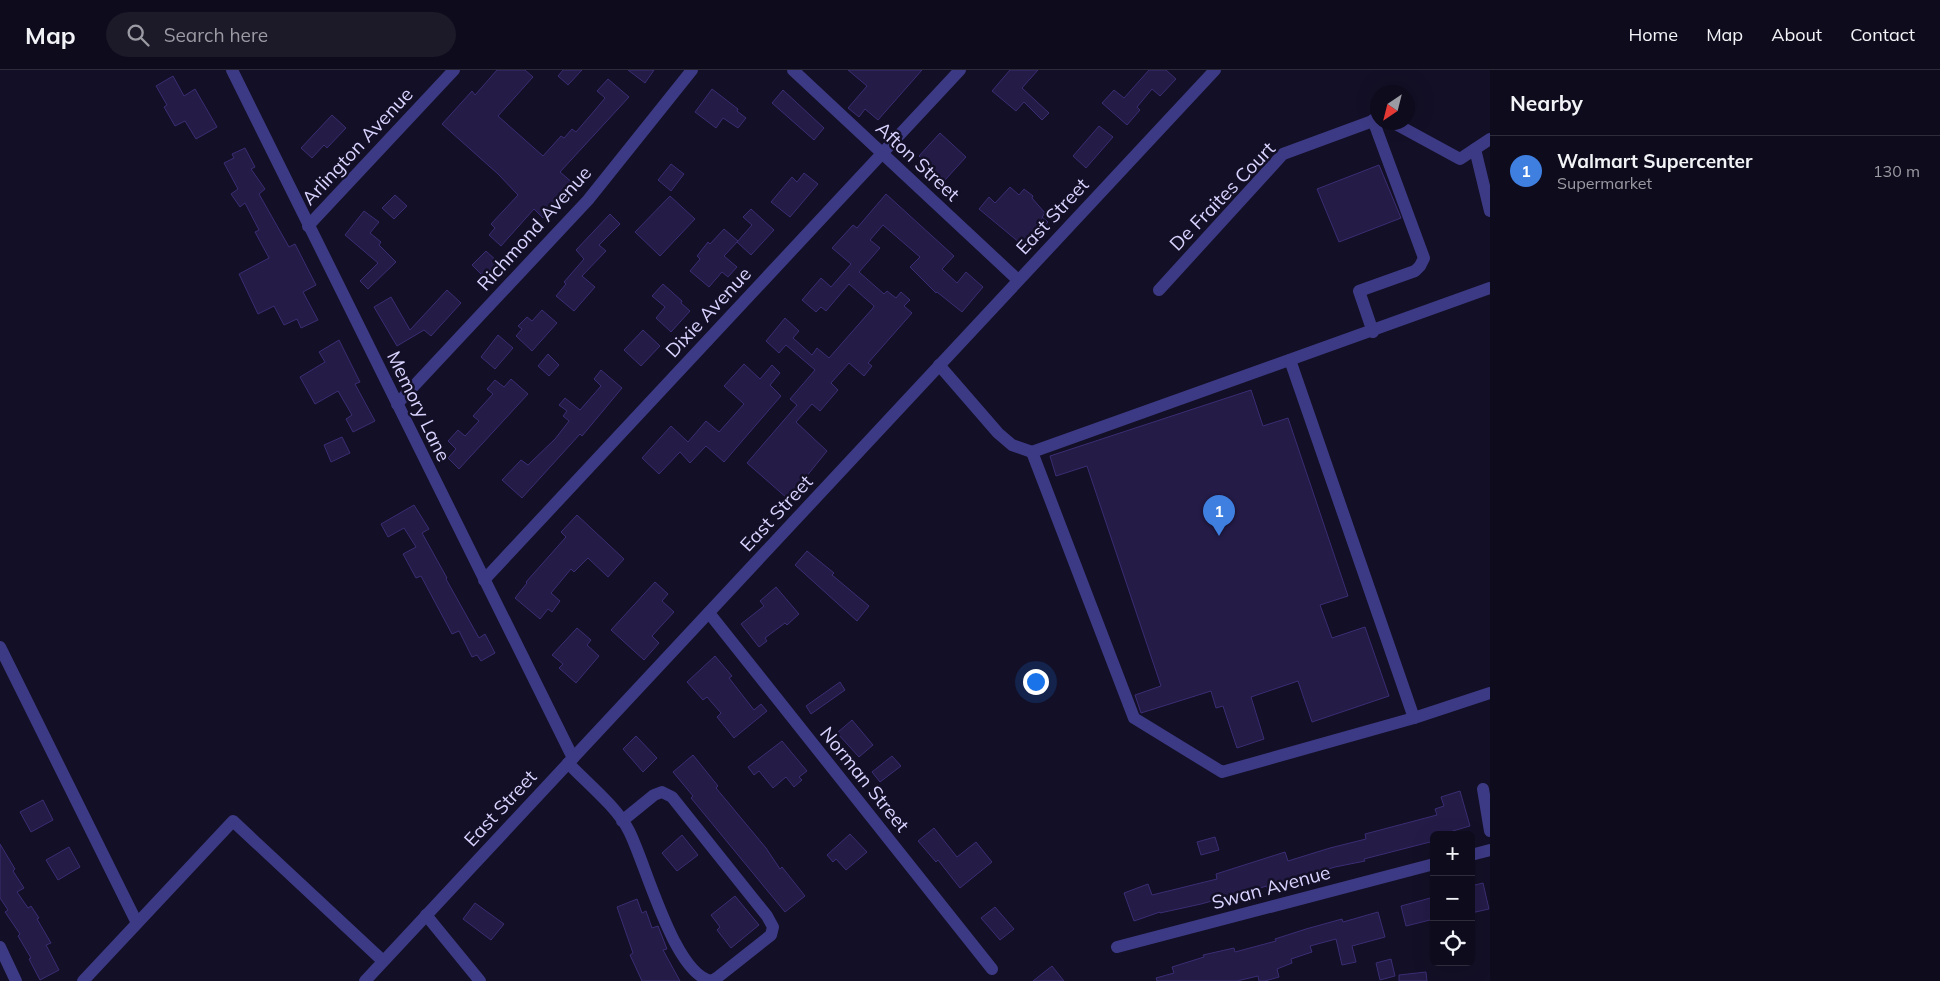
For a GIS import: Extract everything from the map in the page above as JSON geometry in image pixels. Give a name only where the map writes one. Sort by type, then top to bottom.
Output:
[{"type":"street","name":"Memory Lane","points":[[232,70],[484,580],[570,761],[615,812],[622,822],[629,830],[677,948],[701,977],[712,981],[771,935],[773,927],[767,916],[672,797],[662,792],[654,795],[622,822]]},
{"type":"street","name":"Arlington Avenue","points":[[308,226],[454,70]]},
{"type":"street","name":"Richmond Avenue","points":[[397,404],[588,200],[692,70]]},
{"type":"street","name":"Afton Street","points":[[793,70],[1018,280]]},
{"type":"street","name":"Dixie Avenue","points":[[484,580],[960,70]]},
{"type":"street","name":"East Street","points":[[365,981],[1215,70]]},
{"type":"street","name":"De Fraites Court","points":[[1159,290],[1283,154],[1370,121]]},
{"type":"street","points":[[1373,332],[1359,291],[1414,271],[1420,266],[1424,258],[1379,130]]},
{"type":"street","points":[[1407,130],[1460,159],[1490,139]]},
{"type":"street","points":[[1475,149],[1490,211]]},
{"type":"street","points":[[939,365],[998,433],[1012,445],[1032,452],[1373,332],[1490,288]]},
{"type":"street","points":[[1290,360],[1414,718]]},
{"type":"street","points":[[1032,452],[1134,718],[1222,772],[1414,718],[1490,693]]},
{"type":"street","name":"Norman Street","points":[[709,613],[992,969]]},
{"type":"street","points":[[0,647],[138,923]]},
{"type":"street","points":[[1483,788],[1490,831]]},
{"type":"street","points":[[83,981],[233,821],[384,961]]},
{"type":"street","points":[[1475,854],[1490,850]]},
{"type":"street","name":"Swan Avenue","points":[[1117,947],[1430,865]]},
{"type":"street","points":[[426,915],[480,981]]},
{"type":"street","points":[[0,947],[16,981]]},
{"type":"building","points":[[497,70],[525,70],[533,77],[498,116],[543,156],[561,136],[564,138],[572,129],[576,132],[595,110],[605,98],[597,91],[608,79],[629,97],[560,172],[574,184],[543,218],[534,209],[501,246],[489,235],[495,228],[491,224],[518,195],[498,174],[442,124],[472,91],[475,95]]},
{"type":"building","points":[[563,70],[582,70],[568,85],[558,76]]},
{"type":"building","points":[[628,70],[654,70],[645,83]]},
{"type":"building","points":[[848,70],[922,70],[878,120],[865,109],[859,117],[848,108],[867,86]]},
{"type":"building","points":[[1010,70],[1038,70],[1022,88],[1049,113],[1042,120],[1024,102],[1016,111],[992,91]]},
{"type":"building","points":[[1149,70],[1166,70],[1176,79],[1160,96],[1152,89],[1137,107],[1140,110],[1127,125],[1102,103],[1114,90],[1124,98]]},
{"type":"building","points":[[173,76],[184,96],[195,89],[217,127],[196,139],[185,121],[175,126],[164,107],[167,105],[156,86]]},
{"type":"building","points":[[712,89],[738,109],[737,111],[746,118],[738,128],[723,118],[716,128],[695,112]]},
{"type":"building","points":[[783,90],[824,128],[814,140],[772,103]]},
{"type":"building","points":[[332,115],[346,128],[327,148],[324,145],[312,158],[301,148]]},
{"type":"building","points":[[1099,126],[1113,137],[1086,168],[1073,156]]},
{"type":"building","points":[[940,133],[966,157],[945,180],[919,156]]},
{"type":"building","points":[[245,148],[255,167],[251,169],[265,189],[259,194],[289,247],[295,244],[316,285],[303,292],[318,320],[301,328],[297,319],[284,325],[274,306],[258,314],[239,274],[269,258],[255,232],[259,230],[245,203],[240,207],[231,194],[238,189],[224,163],[234,158],[232,154]]},
{"type":"building","points":[[671,164],[684,174],[671,191],[658,180]]},
{"type":"building","points":[[1379,165],[1401,218],[1339,242],[1317,189]]},
{"type":"building","points":[[804,173],[818,184],[790,217],[771,202],[792,177],[797,182]]},
{"type":"building","points":[[1010,187],[1019,195],[1024,189],[1033,196],[1032,198],[1045,213],[1042,217],[1048,222],[1026,248],[979,209],[989,197],[995,203]]},
{"type":"building","points":[[886,194],[954,256],[942,269],[957,283],[966,272],[983,287],[962,312],[936,293],[910,267],[920,257],[883,225],[870,240],[880,248],[859,272],[884,294],[887,291],[896,298],[901,292],[910,300],[904,306],[912,313],[868,363],[872,366],[864,376],[849,363],[831,383],[838,390],[820,411],[812,404],[796,422],[827,451],[788,499],[747,463],[797,405],[790,399],[815,370],[786,345],[779,353],[766,341],[785,318],[799,331],[793,338],[812,355],[817,348],[829,358],[873,308],[874,306],[849,284],[826,311],[821,307],[816,312],[802,300],[821,278],[831,287],[851,264],[832,248],[853,225],[857,228]]},
{"type":"building","points":[[395,195],[407,206],[394,219],[382,208]]},
{"type":"building","points":[[670,196],[695,219],[660,256],[635,232]]},
{"type":"building","points":[[751,209],[774,230],[751,255],[737,242],[752,225],[743,217]]},
{"type":"building","points":[[364,211],[379,222],[370,233],[381,242],[379,245],[396,262],[368,289],[360,281],[378,263],[345,235]]},
{"type":"building","points":[[610,214],[620,224],[599,245],[606,251],[582,276],[595,287],[574,311],[556,296],[566,284],[564,282],[584,259],[576,250]]},
{"type":"building","points":[[724,229],[738,241],[724,256],[737,267],[728,277],[722,272],[709,287],[690,271],[700,259],[697,256],[708,242],[710,244]]},
{"type":"building","points":[[486,251],[498,262],[484,277],[472,265]]},
{"type":"building","points":[[663,284],[690,311],[671,332],[656,318],[665,307],[652,296]]},
{"type":"building","points":[[447,290],[461,303],[431,336],[424,330],[397,346],[374,307],[391,297],[410,330]]},
{"type":"building","points":[[542,310],[557,323],[532,351],[516,336],[522,329],[518,326],[527,317],[532,321]]},
{"type":"building","points":[[643,330],[660,346],[641,366],[624,350]]},
{"type":"building","points":[[498,335],[513,348],[495,369],[481,357]]},
{"type":"building","points":[[339,340],[360,382],[355,384],[375,421],[353,432],[346,419],[352,415],[338,391],[315,404],[300,377],[325,362],[319,352]]},
{"type":"building","points":[[548,354],[559,365],[549,376],[538,366]]},
{"type":"building","points":[[744,364],[760,379],[772,365],[780,373],[770,385],[781,396],[724,462],[706,446],[690,463],[680,452],[659,474],[642,458],[671,426],[688,442],[706,421],[719,432],[744,404],[724,386]]},
{"type":"building","points":[[601,370],[622,388],[582,436],[580,434],[522,498],[502,480],[521,460],[528,465],[555,439],[569,421],[563,416],[567,411],[559,405],[565,398],[580,410],[601,386],[594,379]]},
{"type":"building","points":[[511,379],[528,394],[459,469],[448,458],[456,449],[448,441],[458,430],[465,436],[479,421],[473,416],[493,394],[487,389],[495,380],[504,387]]},
{"type":"building","points":[[1251,390],[1263,426],[1288,418],[1348,596],[1320,605],[1332,638],[1365,627],[1389,696],[1312,722],[1298,681],[1251,697],[1264,739],[1237,748],[1223,706],[1216,708],[1211,691],[1141,713],[1135,695],[1161,686],[1087,466],[1056,476],[1050,456]]},
{"type":"building","points":[[342,437],[350,453],[331,462],[324,445]]},
{"type":"building","points":[[414,505],[429,529],[422,533],[446,579],[479,638],[485,634],[495,653],[481,661],[477,655],[472,657],[459,631],[452,634],[421,576],[416,578],[403,554],[416,547],[404,528],[388,537],[381,524]]},
{"type":"building","points":[[577,515],[624,559],[608,577],[588,558],[574,572],[571,569],[551,593],[560,601],[552,612],[548,609],[540,619],[515,598],[526,582],[566,537],[561,532]]},
{"type":"building","points":[[807,551],[869,606],[857,621],[795,565]]},
{"type":"building","points":[[655,582],[668,594],[662,601],[674,612],[652,636],[659,643],[644,660],[611,630]]},
{"type":"building","points":[[776,587],[799,614],[787,625],[785,623],[765,638],[767,641],[759,647],[741,624],[764,606],[760,601]]},
{"type":"building","points":[[577,628],[591,640],[587,645],[599,656],[576,683],[559,668],[563,664],[552,655]]},
{"type":"building","points":[[715,656],[732,676],[729,678],[754,710],[761,704],[767,711],[734,738],[717,717],[721,713],[707,697],[703,700],[687,682]]},
{"type":"building","points":[[840,682],[845,690],[811,714],[806,706]]},
{"type":"building","points":[[852,720],[873,745],[859,757],[837,733]]},
{"type":"building","points":[[636,736],[657,758],[643,772],[623,749]]},
{"type":"building","points":[[782,741],[807,771],[799,777],[802,780],[794,787],[786,777],[773,788],[759,771],[754,775],[748,767]]},
{"type":"building","points":[[693,755],[718,786],[716,788],[766,848],[780,869],[782,867],[805,896],[785,912],[691,798],[693,796],[673,772]]},
{"type":"building","points":[[892,756],[901,766],[880,782],[872,772]]},
{"type":"building","points":[[1460,791],[1470,826],[1453,831],[1430,831],[1430,842],[1364,859],[1365,861],[1335,867],[1267,888],[1267,886],[1201,904],[1160,912],[1134,921],[1124,893],[1148,884],[1152,895],[1217,879],[1216,874],[1285,852],[1288,861],[1366,839],[1365,834],[1437,815],[1435,809],[1444,806],[1441,797]]},
{"type":"building","points":[[43,800],[53,820],[31,832],[20,812]]},
{"type":"building","points":[[934,828],[957,857],[976,842],[992,862],[960,888],[938,860],[936,862],[918,841]]},
{"type":"building","points":[[850,834],[867,852],[846,870],[836,859],[833,862],[827,855]]},
{"type":"building","points":[[682,835],[698,855],[677,871],[662,853]]},
{"type":"building","points":[[1215,837],[1219,850],[1201,855],[1197,842]]},
{"type":"building","points":[[0,844],[15,869],[13,871],[24,888],[17,892],[28,908],[31,906],[39,918],[37,919],[51,943],[46,945],[59,970],[40,980],[29,959],[31,958],[18,936],[20,934],[5,912],[8,910],[0,898]]},
{"type":"building","points":[[69,847],[80,867],[58,880],[46,860]]},
{"type":"building","points":[[1483,883],[1489,909],[1475,912],[1475,885]]},
{"type":"building","points":[[735,896],[759,925],[731,948],[717,930],[720,927],[711,915]]},
{"type":"building","points":[[1430,898],[1430,920],[1406,926],[1401,906]]},
{"type":"building","points":[[637,899],[642,913],[646,911],[652,928],[658,926],[667,949],[663,950],[680,981],[642,981],[630,955],[633,953],[617,907]]},
{"type":"building","points":[[475,903],[504,924],[491,940],[463,919]]},
{"type":"building","points":[[995,907],[1014,929],[1000,940],[981,918]]},
{"type":"building","points":[[1378,912],[1385,937],[1352,946],[1356,962],[1342,965],[1336,939],[1310,946],[1312,952],[1291,959],[1292,963],[1277,969],[1279,977],[1265,981],[1259,981],[1258,976],[1237,981],[1157,981],[1156,978],[1174,973],[1172,967],[1204,957],[1203,955],[1234,948],[1235,952],[1276,941],[1275,939],[1306,929],[1342,919],[1343,922]]},
{"type":"building","points":[[1391,959],[1395,976],[1380,980],[1376,963]]},
{"type":"building","points":[[1052,966],[1064,981],[1033,981]]},
{"type":"building","points":[[1426,972],[1427,981],[1399,981],[1399,975]]},
{"type":"place","name":"Walmart Supercenter","points":[[1219,536]]}]
